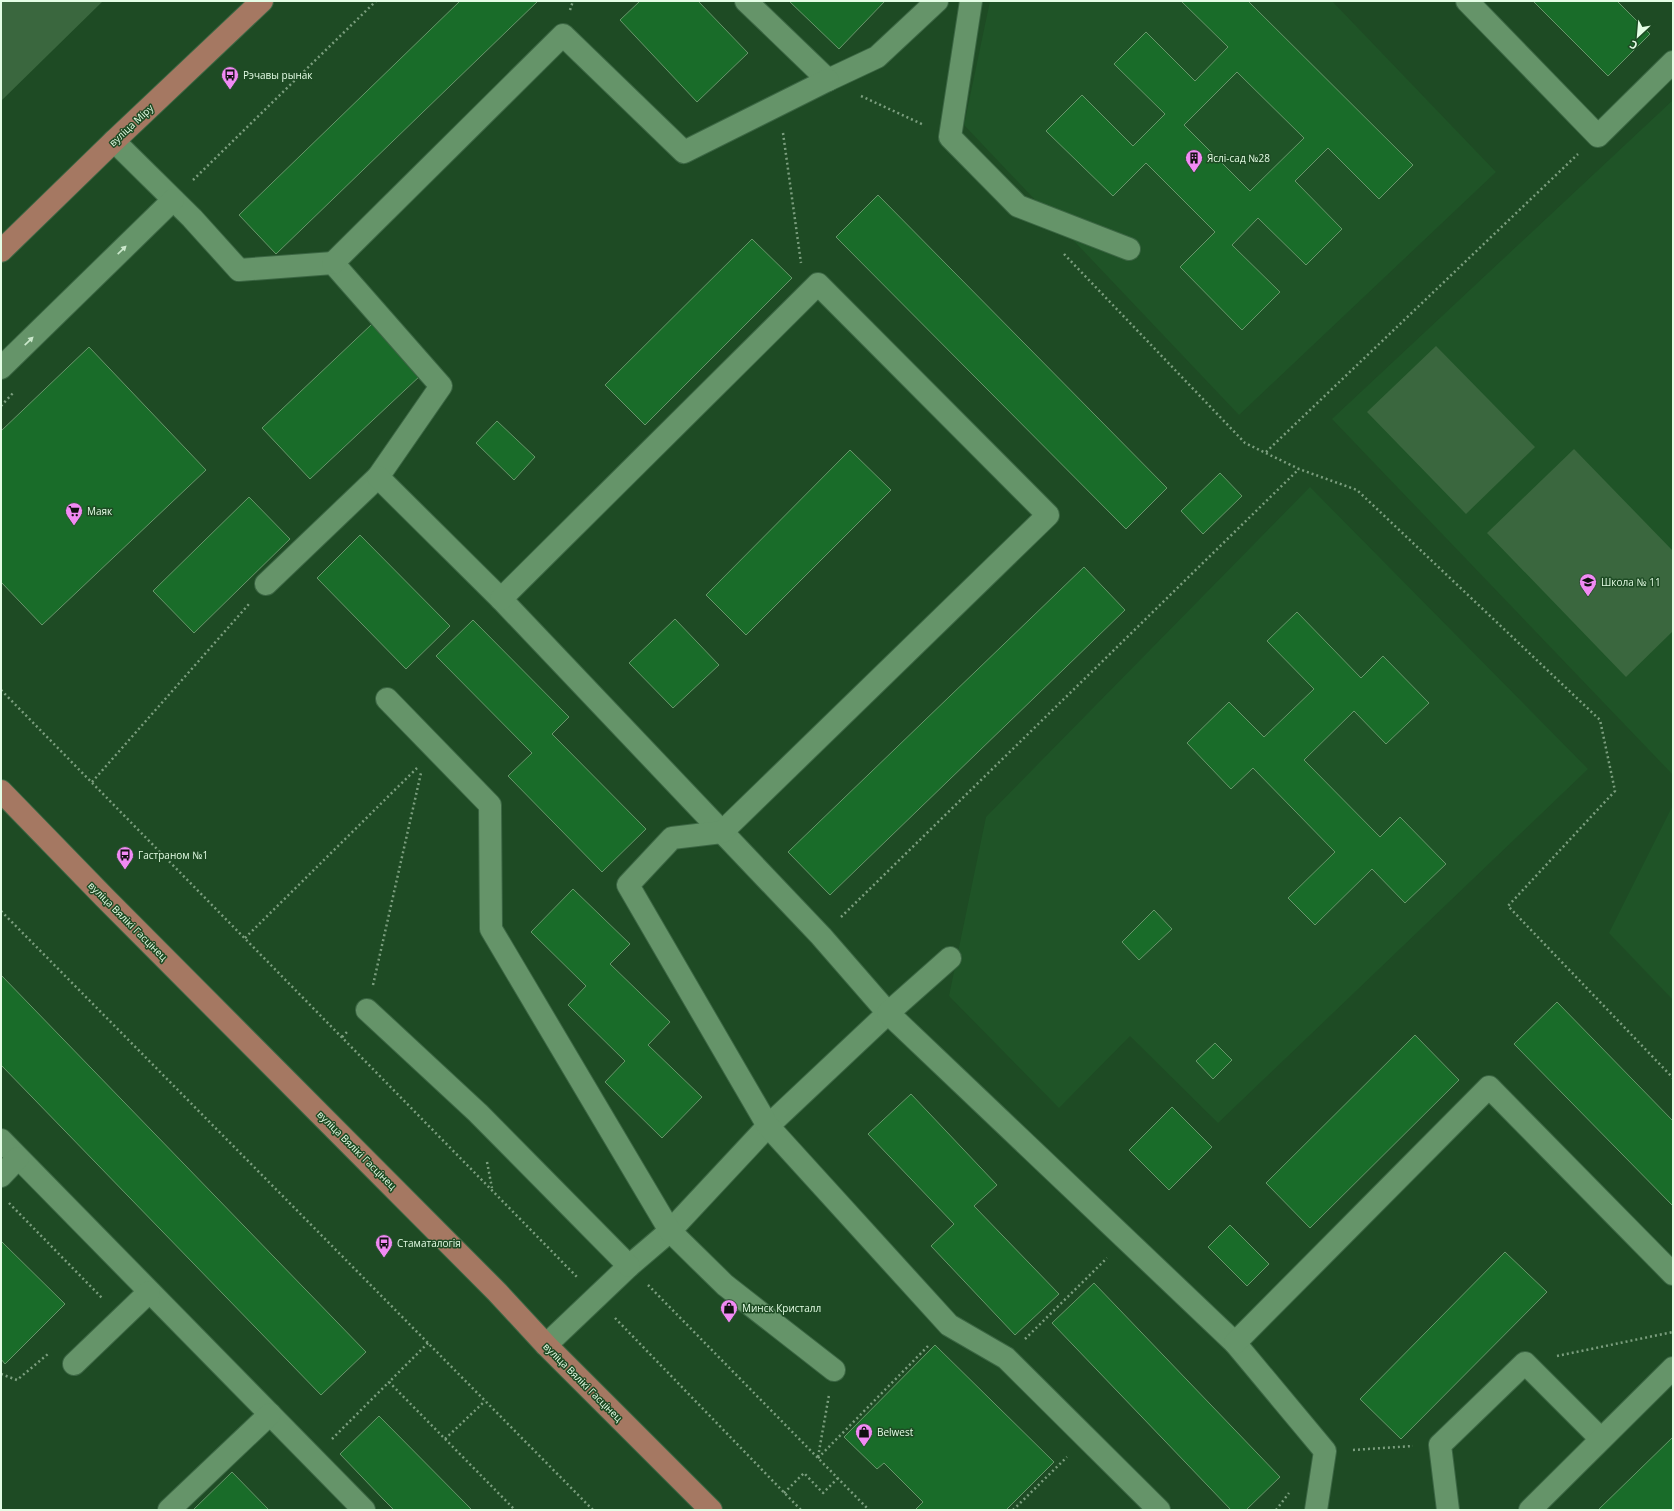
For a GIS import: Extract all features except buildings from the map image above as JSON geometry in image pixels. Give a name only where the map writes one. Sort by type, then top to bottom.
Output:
[{"type":"main road","name":"вуліца Міру","points":[[1,251],[114,140],[262,1]]},
{"type":"main road","name":"вуліца Вялікі Гасцінец","points":[[1,791],[104,897],[470,1264],[546,1345],[712,1510]]},
{"type":"lane","points":[[746,1],[828,80]]},
{"type":"lane","points":[[114,140],[239,270],[333,263],[562,35],[684,152],[877,57],[937,1]]},
{"type":"lane","points":[[971,1],[950,137],[1018,206],[1129,249]]},
{"type":"lane","points":[[1467,1],[1598,136],[1673,62]]},
{"type":"lane","points":[[1,368],[173,200]]},
{"type":"lane","points":[[266,584],[378,477],[441,386],[333,263]]},
{"type":"lane","points":[[501,599],[818,284],[1048,515],[722,832],[672,838],[628,886],[768,1126],[949,1325],[1006,1358],[1159,1510]]},
{"type":"lane","points":[[378,477],[501,599],[821,936],[888,1013],[1235,1343],[1325,1451],[1316,1510]]},
{"type":"lane","points":[[387,698],[430,756],[490,805],[491,929],[670,1231],[725,1285],[834,1370]]},
{"type":"lane","points":[[546,1345],[629,1266],[670,1231],[768,1126],[888,1013],[950,958]]},
{"type":"lane","points":[[367,1010],[478,1113],[629,1266]]},
{"type":"lane","points":[[1235,1343],[1489,1087],[1673,1274]]},
{"type":"lane","points":[[1,1140],[364,1510]]},
{"type":"lane","points":[[1,1176],[18,1158]]},
{"type":"lane","points":[[74,1364],[149,1292]]},
{"type":"lane","points":[[1448,1510],[1440,1445],[1525,1363],[1600,1438]]},
{"type":"lane","points":[[1530,1510],[1600,1438],[1673,1368]]},
{"type":"lane","points":[[169,1510],[270,1414]]},
{"type":"path","points":[[173,200],[376,1]]},
{"type":"path","points":[[828,80],[950,137]]},
{"type":"path","points":[[779,105],[805,297]]},
{"type":"path","points":[[1266,452],[1598,136]]},
{"type":"path","points":[[1062,253],[1245,443],[1299,468],[1358,490],[1600,720],[1615,791],[1508,906],[1673,1078]]},
{"type":"path","points":[[821,936],[1299,468]]},
{"type":"path","points":[[92,782],[266,584]]},
{"type":"path","points":[[1,690],[541,1239],[801,1510]]},
{"type":"path","points":[[245,938],[430,756]]},
{"type":"path","points":[[342,1036],[367,1010],[430,756]]},
{"type":"path","points":[[1,911],[593,1510]]},
{"type":"path","points":[[5,1199],[122,1318]]},
{"type":"path","points":[[1006,1358],[1126,1239]]},
{"type":"path","points":[[629,1266],[869,1510]]},
{"type":"path","points":[[818,1458],[949,1325]]},
{"type":"path","points":[[1525,1363],[1673,1332]]},
{"type":"path","points":[[313,1458],[428,1343]]},
{"type":"path","points":[[1,1374],[17,1380],[43,1359]]},
{"type":"path","points":[[818,1458],[834,1370]]},
{"type":"path","points":[[389,1382],[515,1510]]},
{"type":"path","points":[[445,1439],[485,1401]]},
{"type":"path","points":[[1013,1510],[1086,1437]]},
{"type":"path","points":[[784,1493],[804,1473],[823,1493],[838,1478]]},
{"type":"shaded area","points":[[1,1],[103,1],[1,101]]},
{"type":"shaded area","points":[[990,1],[1332,1],[1496,172],[1239,415],[964,125]]},
{"type":"shaded area","name":"Школа № 11","points":[[1673,100],[1673,775],[1332,419]]},
{"type":"shaded area","points":[[1436,346],[1535,447],[1466,514],[1367,412]]},
{"type":"shaded area","points":[[1574,449],[1673,551],[1673,631],[1626,677],[1487,533]]},
{"type":"shaded area","points":[[1310,487],[1588,769],[1218,1123],[1130,1036],[1059,1108],[949,996],[986,817]]},
{"type":"shaded area","points":[[1673,805],[1673,1000],[1609,933]]},
{"type":"place","name":"Рэчавы рынак","points":[[230,90]]},
{"type":"place","name":"Яслі-сад №28","points":[[1194,173]]},
{"type":"place","name":"Маяк","points":[[74,526]]},
{"type":"place","name":"Школа № 11","points":[[1588,597]]},
{"type":"place","name":"Гастраном №1","points":[[125,870]]},
{"type":"place","name":"Стаматалогія","points":[[384,1258]]},
{"type":"place","name":"Минск Кристалл","points":[[729,1323]]},
{"type":"place","name":"Belwest","points":[[864,1447]]}]
